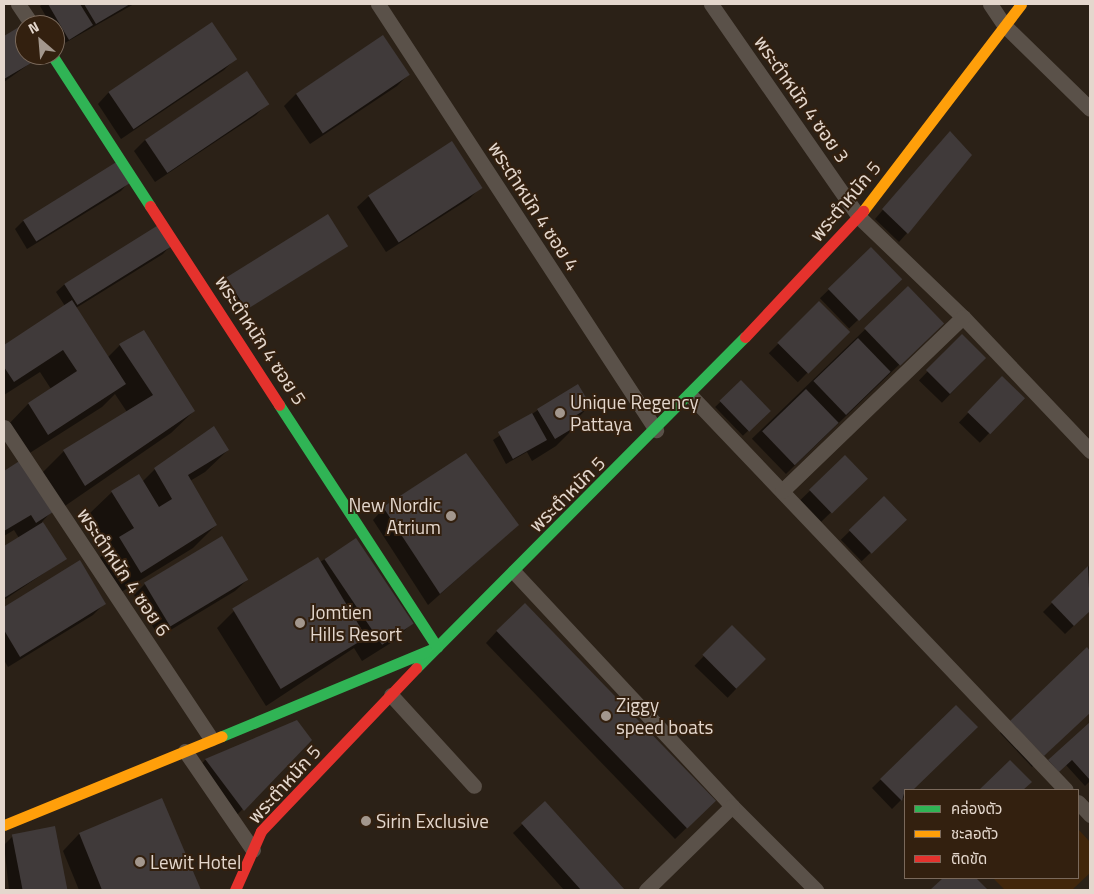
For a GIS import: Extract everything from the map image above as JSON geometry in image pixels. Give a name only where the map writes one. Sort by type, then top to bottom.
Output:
[{"type":"street","points":[[18,4],[25,15]]},
{"type":"street","name":"พระตำหนัก 4 ซอย 4","points":[[378,4],[656,430]]},
{"type":"street","name":"พระตำหนัก 4 ซอย 3","points":[[711,4],[859,217],[963,317],[1090,451]]},
{"type":"street","points":[[990,4],[1004,25],[1090,108]]},
{"type":"street","name":"พระตำหนัก 5","points":[[235,890],[261,831],[437,647],[656,430],[859,217],[1021,4]]},
{"type":"street","name":"พระตำหนัก 4 ซอย 5","points":[[59,65],[437,647]]},
{"type":"street","points":[[782,491],[963,317]]},
{"type":"street","points":[[690,395],[1065,789]]},
{"type":"street","name":"พระตำหนัก 4 ซอย 6","points":[[4,427],[211,739]]},
{"type":"street","points":[[514,572],[732,806],[816,890]]},
{"type":"street","points":[[4,826],[437,647]]},
{"type":"street","points":[[391,695],[474,786]]},
{"type":"street","points":[[185,751],[253,850]]},
{"type":"street","points":[[1079,803],[1090,815]]},
{"type":"street","points":[[646,890],[732,806]]},
{"type":"shaded area","points":[[1079,830],[1090,842],[1090,873],[1072,890],[1005,890],[994,879],[1079,879]]},
{"type":"building","points":[[48,4],[80,4],[93,25],[69,40],[65,33],[65,15],[54,15]]},
{"type":"building","points":[[84,4],[130,4],[96,24]]},
{"type":"building","points":[[212,22],[237,59],[134,129],[108,92]]},
{"type":"building","points":[[15,29],[15,65],[28,65],[4,79],[4,36]]},
{"type":"building","points":[[383,35],[410,75],[323,134],[296,94]]},
{"type":"building","points":[[247,71],[269,104],[167,173],[145,140]]},
{"type":"building","points":[[950,131],[972,155],[908,234],[882,209]]},
{"type":"building","points":[[452,141],[482,188],[399,242],[368,195]]},
{"type":"building","points":[[118,161],[131,182],[36,242],[23,220]]},
{"type":"building","points":[[328,214],[348,246],[246,310],[226,278]]},
{"type":"building","points":[[160,224],[173,245],[77,305],[64,284]]},
{"type":"building","points":[[871,247],[902,279],[859,321],[828,289]]},
{"type":"building","points":[[908,286],[944,323],[900,366],[864,328]]},
{"type":"building","points":[[72,300],[126,384],[48,435],[28,403],[77,371],[63,350],[14,382],[4,367],[4,345]]},
{"type":"building","points":[[819,301],[850,332],[808,374],[777,343]]},
{"type":"building","points":[[144,330],[195,411],[85,486],[63,450],[153,395],[119,344]]},
{"type":"building","points":[[962,334],[986,358],[950,394],[926,370]]},
{"type":"building","points":[[858,338],[891,372],[846,415],[813,381]]},
{"type":"building","points":[[1002,376],[1025,398],[990,434],[967,412]]},
{"type":"building","points":[[741,380],[771,411],[749,432],[719,401]]},
{"type":"building","name":"Unique Regency Pattaya","points":[[578,384],[591,406],[575,416],[580,424],[555,439],[537,409]]},
{"type":"building","points":[[806,389],[839,423],[795,465],[762,431]]},
{"type":"building","points":[[532,413],[547,440],[513,459],[498,432]]},
{"type":"building","points":[[214,426],[229,450],[188,475],[217,525],[141,573],[119,537],[134,528],[111,491],[139,474],[159,507],[172,499],[154,468]]},
{"type":"building","name":"New Nordic Atrium","points":[[466,453],[519,525],[440,594],[383,507]]},
{"type":"building","points":[[845,455],[868,479],[832,513],[809,490]]},
{"type":"building","points":[[21,460],[53,512],[36,523],[31,515],[4,531],[4,471]]},
{"type":"building","points":[[884,496],[907,520],[872,554],[849,530]]},
{"type":"building","points":[[43,522],[67,559],[4,598],[4,546]]},
{"type":"building","points":[[222,536],[248,580],[170,627],[144,583]]},
{"type":"building","points":[[356,538],[414,623],[382,645],[324,559]]},
{"type":"building","name":"Jomtien Hills Resort","points":[[318,557],[366,638],[281,689],[232,609]]},
{"type":"building","points":[[80,560],[106,604],[20,657],[4,630],[4,607]]},
{"type":"building","points":[[1088,566],[1090,611],[1074,626],[1051,602]]},
{"type":"building","name":"Ziggy speed boats","points":[[525,603],[716,801],[687,829],[496,631]]},
{"type":"building","points":[[732,625],[766,659],[736,689],[702,655]]},
{"type":"building","points":[[1087,647],[1090,651],[1090,713],[1044,756],[1010,721]]},
{"type":"building","points":[[956,705],[978,727],[914,789],[904,789],[902,801],[880,779]]},
{"type":"building","points":[[297,720],[312,740],[244,811],[205,759]]},
{"type":"building","points":[[1090,722],[1090,780],[1072,760],[1059,772],[1048,760]]},
{"type":"building","points":[[1010,760],[1032,782],[1024,789],[980,789]]},
{"type":"building","name":"Lewit Hotel","points":[[162,798],[201,890],[102,890],[79,833]]},
{"type":"building","points":[[545,801],[625,890],[581,890],[521,823]]},
{"type":"building","points":[[55,826],[67,890],[23,890],[12,834]]},
{"type":"building","points":[[942,879],[977,879],[987,889],[930,890]]},
{"type":"traffic: fast","points":[[58,65],[150,206]]},
{"type":"traffic: fast","points":[[416,668],[745,337]]},
{"type":"traffic: fast","points":[[222,736],[437,647],[279,405]]},
{"type":"traffic: slow","points":[[863,211],[1021,4]]},
{"type":"traffic: slow","points":[[4,825],[222,736]]},
{"type":"traffic: jam","points":[[150,206],[279,405]]},
{"type":"traffic: jam","points":[[745,337],[863,211]]},
{"type":"traffic: jam","points":[[235,890],[261,831],[416,668]]},
{"type":"place","name":"Unique Regency Pattaya","points":[[560,413]]},
{"type":"place","name":"New Nordic Atrium","points":[[451,516]]},
{"type":"place","name":"Jomtien Hills Resort","points":[[300,623]]},
{"type":"place","name":"Ziggy speed boats","points":[[606,716]]},
{"type":"place","name":"Sirin Exclusive","points":[[366,821]]},
{"type":"place","name":"Lewit Hotel","points":[[140,862]]}]
